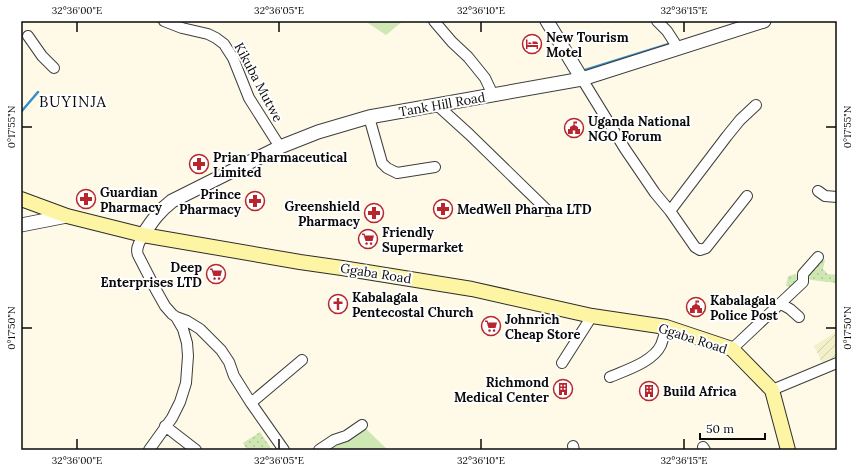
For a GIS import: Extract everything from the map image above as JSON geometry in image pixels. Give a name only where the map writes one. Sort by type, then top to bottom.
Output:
[{"type":"main road","name":"Ggaba Road","points":[[21,199],[67,216],[143,235],[300,262],[472,289],[592,316],[666,327],[732,350],[772,390]]},
{"type":"main road","points":[[772,390],[788,450]]},
{"type":"street","name":"Kikuba Mutwe","points":[[164,21],[182,28],[208,34],[224,44],[233,58],[249,98],[280,147]]},
{"type":"street","points":[[434,21],[452,42],[468,57],[485,78],[493,95]]},
{"type":"street","points":[[547,21],[624,149],[695,247],[700,250],[706,248],[747,196]]},
{"type":"street","points":[[657,21],[667,31],[678,48]]},
{"type":"street","name":"Tank Hill Road","points":[[143,235],[157,215],[172,201],[280,147],[318,132],[369,118],[582,79],[764,21]]},
{"type":"street","points":[[28,36],[42,56],[54,68]]},
{"type":"street","points":[[437,105],[548,211]]},
{"type":"street","points":[[670,211],[727,136],[740,120],[756,105]]},
{"type":"street","points":[[369,118],[382,163],[387,168],[397,174],[435,167]]},
{"type":"street","points":[[818,191],[825,196],[837,197]]},
{"type":"street","points":[[21,225],[67,216]]},
{"type":"street","points":[[143,235],[137,247],[138,255],[165,306],[176,318],[183,329],[186,336],[188,356],[186,383],[180,402],[172,418],[149,450]]},
{"type":"street","points":[[732,350],[803,282],[803,274],[818,257]]},
{"type":"street","points":[[781,304],[790,309],[799,317]]},
{"type":"street","points":[[562,363],[592,316]]},
{"type":"street","points":[[176,318],[187,321],[200,329],[221,350],[229,362],[234,376],[251,404],[284,450]]},
{"type":"street","points":[[610,377],[645,361],[654,354],[660,346],[666,327]]},
{"type":"street","points":[[251,404],[302,360]]},
{"type":"street","points":[[772,390],[837,363]]},
{"type":"street","points":[[318,450],[334,440],[346,436],[362,425]]},
{"type":"street","points":[[165,426],[196,450]]},
{"type":"shaded area","points":[[837,331],[837,356],[822,363],[814,346]]},
{"type":"green space","points":[[365,21],[403,21],[386,35]]},
{"type":"green space","points":[[820,258],[825,260],[823,269],[828,274],[837,275],[837,283],[811,280],[805,276]]},
{"type":"green space","points":[[796,274],[798,278],[790,287],[786,286],[788,276]]},
{"type":"green space","points":[[365,428],[388,450],[330,450]]},
{"type":"green space","points":[[260,432],[272,450],[247,450],[243,443]]},
{"type":"waterway","points":[[585,70],[672,43]]},
{"type":"waterway","points":[[21,112],[38,92]]},
{"type":"place","name":"New Tourism Motel","points":[[532,44]]},
{"type":"place","name":"Uganda National NGO Forum","points":[[574,128]]},
{"type":"place","name":"Prian Pharmaceutical Limited","points":[[199,164]]},
{"type":"place","name":"Guardian Pharmacy","points":[[86,199]]},
{"type":"place","name":"Prince Pharmacy","points":[[255,201]]},
{"type":"place","name":"MedWell Pharma LTD","points":[[443,209]]},
{"type":"place","name":"Greenshield Pharmacy","points":[[374,213]]},
{"type":"place","name":"Friendly Supermarket","points":[[368,239]]},
{"type":"place","name":"Deep Enterprises LTD","points":[[216,274]]},
{"type":"place","name":"Kabalagala Pentecostal Church","points":[[338,304]]},
{"type":"place","name":"Kabalagala Police Post","points":[[696,307]]},
{"type":"place","name":"Johnrich Cheap Store","points":[[491,326]]},
{"type":"place","name":"Richmond Medical Center","points":[[563,389]]},
{"type":"place","name":"Build Africa","points":[[649,391]]},
{"type":"district","name":"BUYINJA","points":[[73,102]]}]
